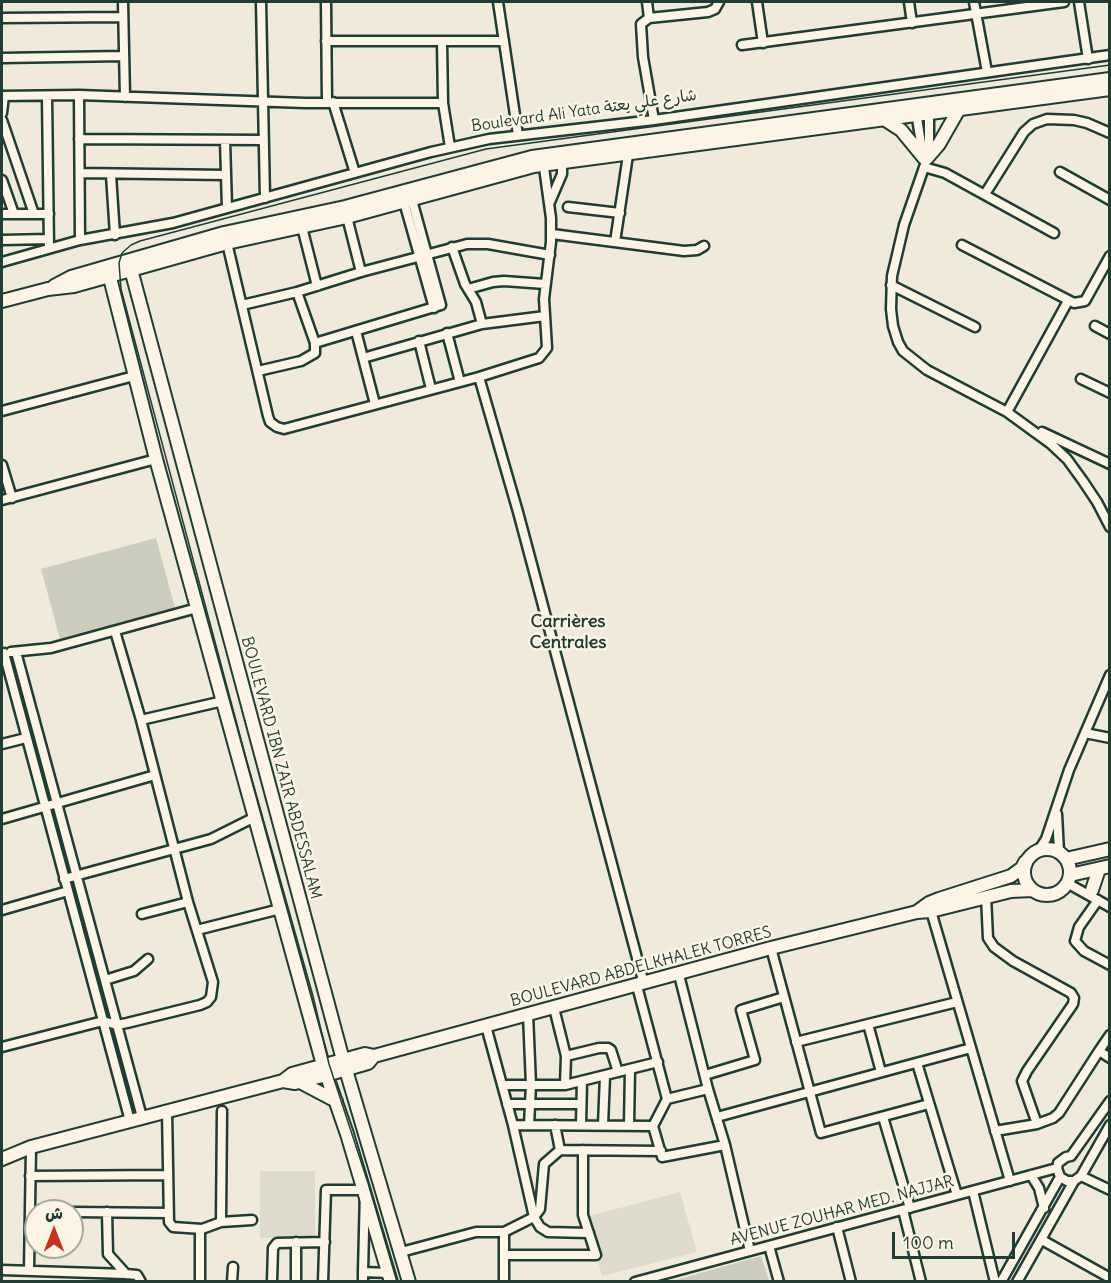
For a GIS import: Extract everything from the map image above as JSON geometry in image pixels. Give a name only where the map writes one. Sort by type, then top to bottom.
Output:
[{"type":"street","points":[[123,2],[125,97]]},
{"type":"street","points":[[261,2],[265,198]]},
{"type":"street","points":[[327,2],[326,41],[330,102],[355,173]]},
{"type":"street","points":[[500,2],[518,135]]},
{"type":"street","points":[[647,2],[649,18]]},
{"type":"street","points":[[654,120],[640,32],[642,22],[649,18],[708,12],[715,9],[719,2]]},
{"type":"street","points":[[757,2],[763,43]]},
{"type":"street","points":[[909,2],[912,23]]},
{"type":"street","points":[[974,2],[987,72]]},
{"type":"street","points":[[742,45],[1064,2]]},
{"type":"street","points":[[1079,2],[1088,59]]},
{"type":"street","points":[[2,18],[123,17]]},
{"type":"street","points":[[326,41],[504,41]]},
{"type":"street","points":[[442,42],[443,102],[450,147]]},
{"type":"street","points":[[2,58],[124,56]]},
{"type":"street","name":"Boulevard Ali Yata شارع علي يعتة","points":[[2,262],[49,244],[115,235],[173,223],[450,147],[489,139],[654,120],[1110,56]]},
{"type":"street","points":[[2,301],[48,289],[74,286],[108,271],[225,233],[543,160],[922,109],[1110,79]]},
{"type":"street","points":[[562,158],[628,155],[699,143],[884,119],[922,109],[959,109],[1110,89]]},
{"type":"street","points":[[2,113],[3,96],[79,95],[262,101],[443,102]]},
{"type":"street","points":[[79,95],[80,240]]},
{"type":"street","points":[[2,240],[49,244],[48,96]]},
{"type":"street","points":[[922,109],[925,161]]},
{"type":"street","points":[[959,109],[939,144],[925,161],[904,225],[890,296],[893,326],[903,351],[927,370],[1028,425],[1110,464]]},
{"type":"street","points":[[884,119],[901,130],[925,161],[1054,233]]},
{"type":"street","points":[[985,194],[1024,132],[1034,123],[1047,119],[1074,120],[1110,133]]},
{"type":"street","points":[[2,120],[34,214]]},
{"type":"street","points":[[80,139],[263,140]]},
{"type":"street","points":[[225,140],[227,208]]},
{"type":"street","points":[[615,242],[628,155]]},
{"type":"street","points":[[550,203],[559,184],[562,158]]},
{"type":"street","points":[[129,265],[347,217],[523,169],[543,160]]},
{"type":"street","points":[[227,243],[268,416],[270,422],[284,429],[479,377],[530,361],[544,354],[547,348],[546,284],[552,234],[543,160]]},
{"type":"street","points":[[1060,172],[1110,200]]},
{"type":"street","points":[[80,173],[226,175]]},
{"type":"street","points":[[111,174],[115,235]]},
{"type":"street","points":[[2,180],[14,214]]},
{"type":"street","points":[[315,343],[434,308],[423,255],[408,201]]},
{"type":"street","points":[[568,207],[620,213]]},
{"type":"street","points":[[2,214],[49,214]]},
{"type":"street","points":[[347,217],[361,272]]},
{"type":"street","points":[[302,227],[317,285]]},
{"type":"street","points":[[552,234],[684,251],[697,250],[704,246]]},
{"type":"street","points":[[242,305],[297,292],[361,272],[467,244],[488,244],[550,255]]},
{"type":"street","points":[[962,245],[1077,303],[1085,301],[1110,256]]},
{"type":"street","points":[[452,247],[468,289],[476,302],[482,324]]},
{"type":"street","name":"BOULEVARD IBN ZAIR ABDESSALAM","points":[[129,265],[344,1065],[409,1281]]},
{"type":"street","points":[[108,271],[156,459],[324,1070],[336,1101],[364,1190],[390,1277],[363,1277],[364,1190]]},
{"type":"street","points":[[468,289],[504,281],[546,284]]},
{"type":"street","points":[[891,285],[975,327]]},
{"type":"street","points":[[258,371],[307,359],[315,353],[315,343],[297,292]]},
{"type":"street","points":[[1007,412],[1068,300]]},
{"type":"street","points":[[363,358],[482,324],[545,316]]},
{"type":"street","points":[[1095,326],[1110,334]]},
{"type":"street","points":[[356,331],[375,404]]},
{"type":"street","points":[[447,333],[460,381]]},
{"type":"street","points":[[419,341],[431,389]]},
{"type":"street","points":[[2,411],[134,375]]},
{"type":"street","points":[[479,377],[518,512],[641,985],[667,1099],[653,1126],[662,1156],[725,1145]]},
{"type":"street","points":[[1081,380],[1110,393]]},
{"type":"street","points":[[1028,425],[1067,459],[1097,502],[1110,527]]},
{"type":"street","points":[[2,500],[156,459]]},
{"type":"street","points":[[2,465],[12,498]]},
{"type":"street","points":[[136,1119],[103,1021],[3,653],[51,648],[197,608]]},
{"type":"street","points":[[2,1047],[103,1021],[117,1024],[200,1005],[211,997],[213,982],[188,902],[141,720],[115,631]]},
{"type":"street","points":[[16,652],[117,1024],[136,1119]]},
{"type":"street","points":[[1104,868],[1069,878],[1058,892],[1052,895],[1032,890],[1023,873],[1026,860],[1039,850],[1046,839],[1069,770],[1110,675]]},
{"type":"street","points":[[141,720],[223,701]]},
{"type":"street","points":[[1085,733],[1110,738]]},
{"type":"street","points":[[2,744],[26,738]]},
{"type":"street","points":[[2,819],[155,775]]},
{"type":"street","points":[[1057,807],[1063,856],[1069,878],[1110,907]]},
{"type":"street","points":[[64,879],[211,838],[255,817]]},
{"type":"street","points":[[1039,850],[1046,849],[1063,856],[1110,849]]},
{"type":"street","name":"BOULEVARD ABDELKHALEK TORRES","points":[[917,912],[929,903],[1011,876],[1022,868],[1026,860]]},
{"type":"street","points":[[1104,868],[1075,941],[1084,951],[1110,965]]},
{"type":"street","name":"BOULEVARD ABDELKHALEK TORRES","points":[[283,1081],[292,1074],[368,1063],[374,1056],[679,975],[771,948],[986,896],[1032,890]]},
{"type":"street","points":[[2,910],[68,891]]},
{"type":"street","points":[[1095,895],[1110,900]]},
{"type":"street","points":[[986,896],[988,938],[994,947],[1013,961],[1071,993],[1074,998],[1073,1004],[1023,1077],[1022,1086],[1037,1124]]},
{"type":"street","points":[[142,914],[188,902]]},
{"type":"street","points":[[197,930],[280,909]]},
{"type":"street","points":[[931,911],[1010,1181]]},
{"type":"street","points":[[771,948],[821,1133],[929,1104]]},
{"type":"street","points":[[105,980],[134,971],[148,959]]},
{"type":"street","points":[[679,975],[725,1145],[750,1251]]},
{"type":"street","points":[[705,1075],[755,1060],[741,1010],[784,997]]},
{"type":"street","points":[[796,1042],[957,1002]]},
{"type":"street","points":[[554,1008],[566,1056],[565,1085]]},
{"type":"street","points":[[528,1014],[531,1085],[529,1125]]},
{"type":"street","points":[[868,1024],[881,1072]]},
{"type":"street","points":[[486,1026],[513,1125],[534,1217],[540,1227],[548,1232],[589,1233]]},
{"type":"street","points":[[995,1131],[1048,1121],[1059,1113],[1110,1035]]},
{"type":"street","points":[[566,1056],[608,1048],[611,1050],[618,1072]]},
{"type":"street","points":[[717,1117],[971,1048]]},
{"type":"street","points":[[1099,1051],[1110,1058]]},
{"type":"street","points":[[502,1085],[565,1085],[658,1062]]},
{"type":"street","points":[[917,1063],[957,1195]]},
{"type":"street","points":[[628,1126],[630,1069]]},
{"type":"street","name":"BOULEVARD ABDELKHALEK TORRES","points":[[2,1152],[25,1149],[283,1081],[300,1082],[324,1070]]},
{"type":"street","points":[[603,1125],[605,1076]]},
{"type":"street","points":[[581,1125],[582,1081]]},
{"type":"street","points":[[300,1082],[336,1101]]},
{"type":"street","points":[[667,1099],[708,1089]]},
{"type":"street","points":[[1001,1281],[1044,1208],[1059,1173],[1061,1159],[1071,1156],[1110,1101]]},
{"type":"street","points":[[507,1104],[581,1104]]},
{"type":"street","points":[[167,1111],[169,1222],[173,1227],[202,1228],[221,1222],[252,1220]]},
{"type":"street","points":[[221,1222],[222,1111]]},
{"type":"street","points":[[883,1117],[907,1209],[921,1281]]},
{"type":"street","points":[[513,1125],[653,1126]]},
{"type":"street","points":[[555,1125],[560,1150]]},
{"type":"street","points":[[1017,1281],[1110,1125]]},
{"type":"street","points":[[25,1149],[32,1199]]},
{"type":"street","name":"BOULEVARD ABDELKHALEK TORRES","points":[[2,1159],[25,1149]]},
{"type":"street","points":[[401,1252],[476,1232],[504,1232],[534,1217],[540,1209],[544,1164],[560,1150],[661,1151]]},
{"type":"street","points":[[504,1255],[596,1255],[583,1215],[584,1150]]},
{"type":"street","points":[[1071,1156],[1079,1160],[1079,1175]]},
{"type":"street","points":[[1059,1173],[1067,1181],[1079,1175]]},
{"type":"street","name":"AVENUE ZOUHAR MED. NAJJAR","points":[[635,1281],[1010,1181],[1059,1173]]},
{"type":"street","points":[[30,1176],[167,1175]]},
{"type":"street","points":[[1079,1175],[1110,1191]]},
{"type":"street","points":[[1031,1176],[1039,1188],[1044,1208]]},
{"type":"street","points":[[324,1281],[326,1190],[364,1190]]},
{"type":"street","points":[[972,1191],[995,1281]]},
{"type":"street","points":[[84,1212],[168,1213]]},
{"type":"street","points":[[103,1273],[108,1254],[107,1212]]},
{"type":"street","points":[[837,1227],[851,1281]]},
{"type":"street","points":[[200,1281],[200,1232],[202,1228]]},
{"type":"street","points":[[504,1232],[504,1281]]},
{"type":"street","points":[[1042,1240],[1110,1278]]},
{"type":"street","points":[[296,1242],[296,1281]]},
{"type":"street","points":[[272,1281],[273,1248],[277,1243],[325,1242]]},
{"type":"street","points":[[769,1246],[779,1281]]},
{"type":"street","points":[[108,1254],[126,1274]]},
{"type":"street","points":[[29,1271],[30,1259]]},
{"type":"street","points":[[232,1281],[233,1267]]},
{"type":"street","points":[[2,1270],[126,1274],[137,1275],[141,1281]]},
{"type":"shaded area","points":[[156,538],[175,608],[60,639],[41,569]]},
{"type":"shaded area","points":[[260,1171],[315,1171],[315,1237],[260,1238]]},
{"type":"shaded area","points":[[680,1192],[697,1252],[602,1276],[586,1217]]},
{"type":"shaded area","points":[[761,1256],[769,1281],[672,1281]]},
{"type":"tram line","points":[[397,1282],[329,1064],[313,996],[247,762],[121,289],[119,263],[122,253],[140,241],[486,149],[1110,65]]},
{"type":"district","name":"Carrières Centrales","points":[[568,632]]}]
